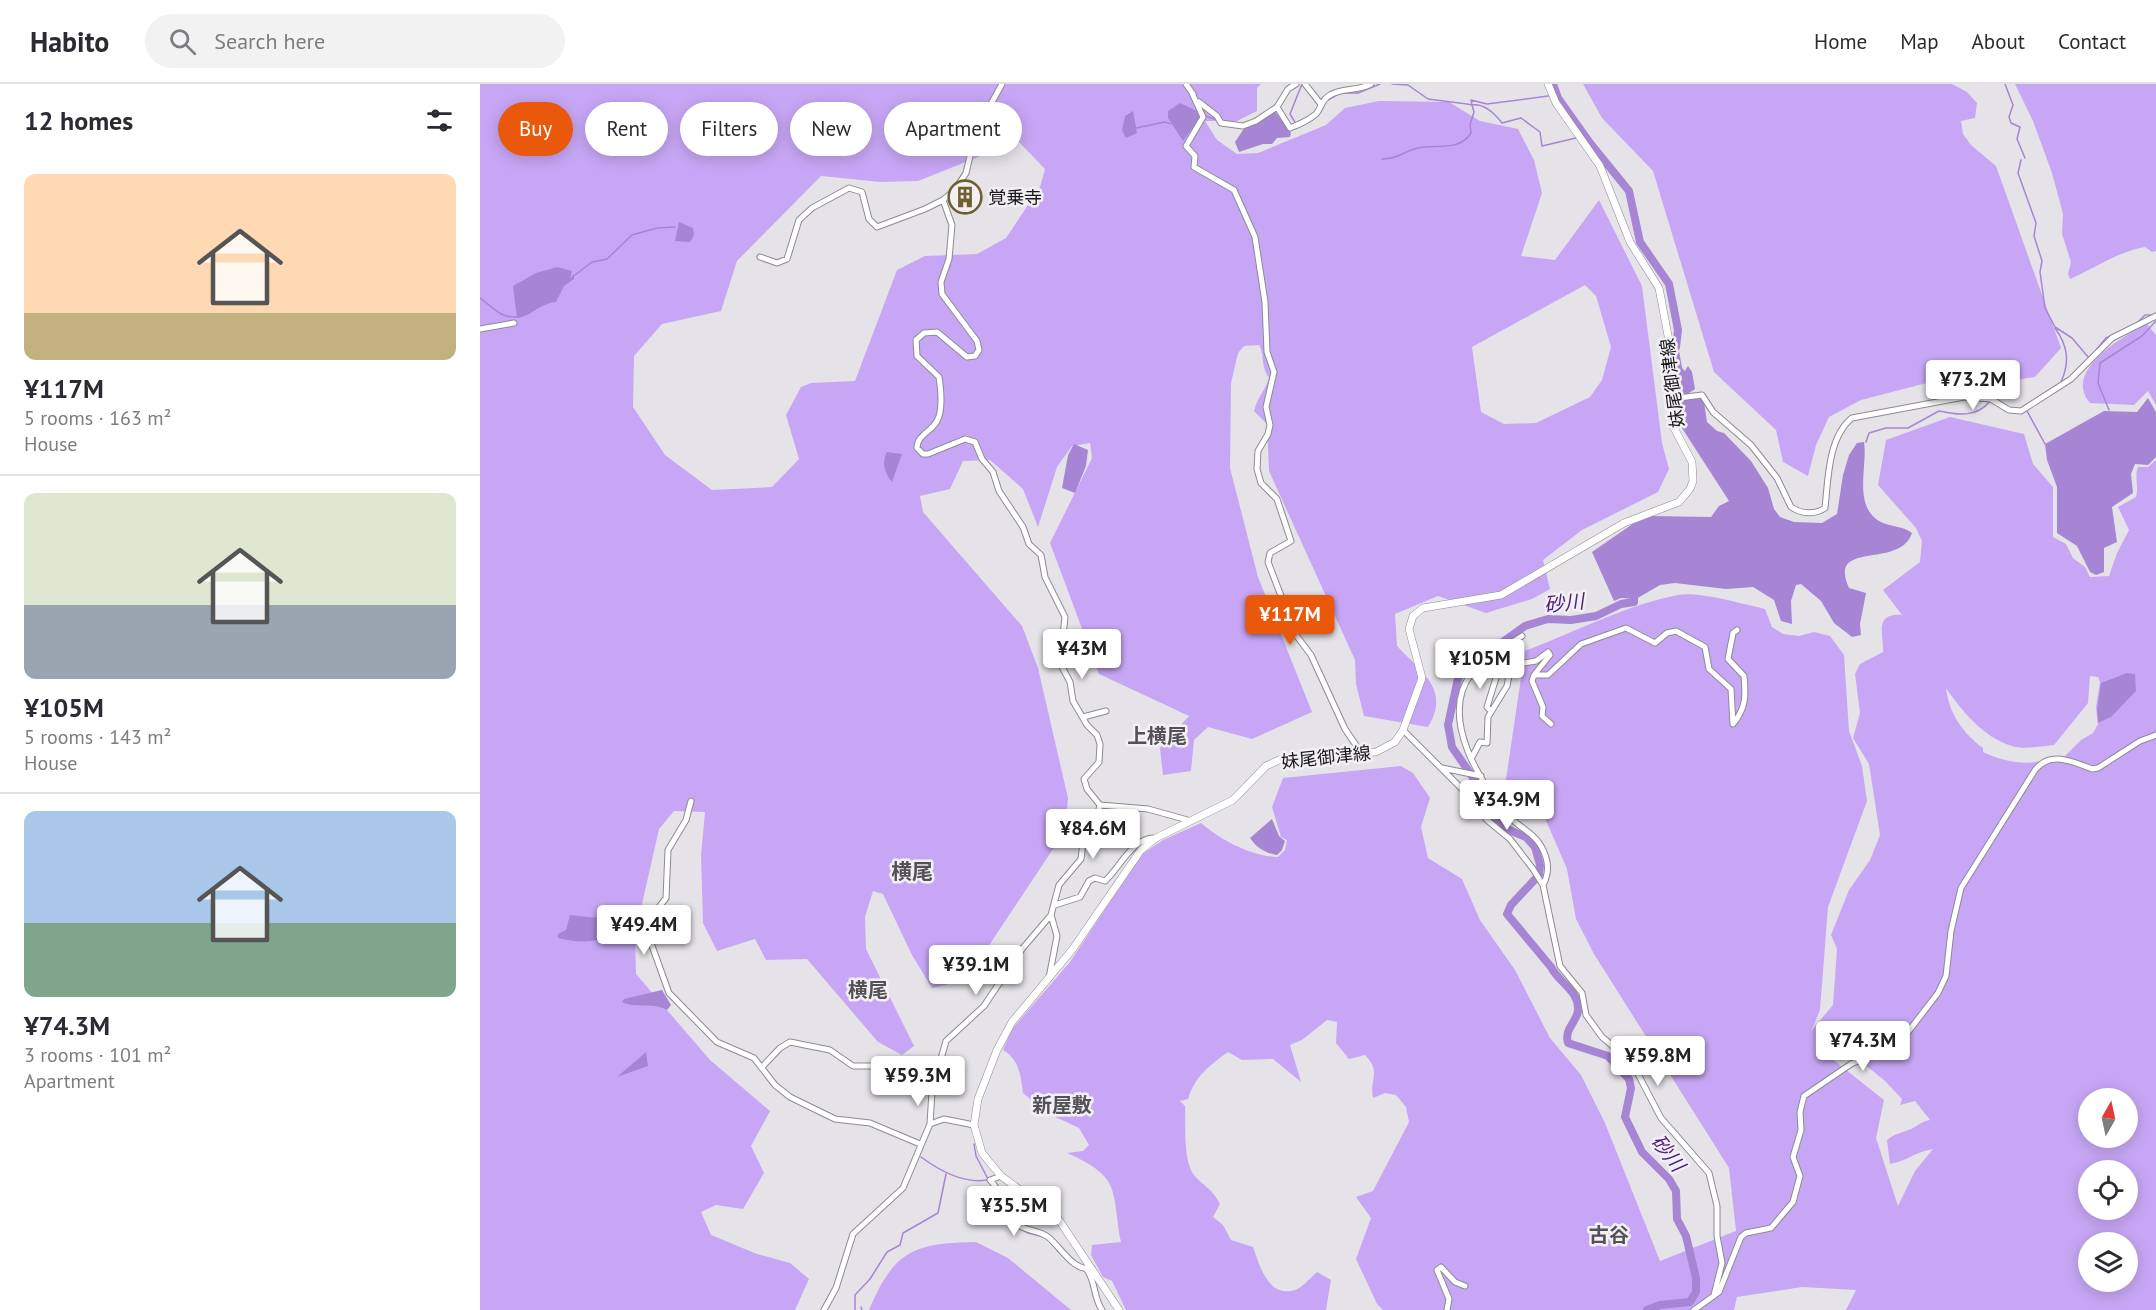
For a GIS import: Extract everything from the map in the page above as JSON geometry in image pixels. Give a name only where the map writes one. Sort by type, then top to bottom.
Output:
[{"type":"main road","name":"妹尾御津線","points":[[1119,1310],[1057,1217],[1001,1176],[982,1153],[974,1125],[978,1099],[1005,1033],[1085,932],[1133,860],[1156,838],[1233,800],[1266,766],[1275,761],[1286,757],[1362,754],[1389,748],[1403,730],[1422,678],[1409,629],[1410,622],[1417,611],[1501,595],[1624,523],[1671,505],[1685,496],[1690,489],[1694,472],[1673,426],[1671,399],[1673,362],[1659,288],[1630,242],[1600,166],[1556,103],[1548,84]]},
{"type":"street","points":[[760,257],[777,263],[786,259],[799,220],[813,208],[849,188],[862,192],[868,219],[877,226],[905,218],[943,200],[955,190],[966,172],[976,131],[1002,84]]},
{"type":"street","points":[[1186,84],[1192,93],[1221,121],[1243,126],[1277,107],[1288,89],[1296,84]]},
{"type":"street","points":[[1305,84],[1320,103]]},
{"type":"street","points":[[1277,107],[1290,128],[1316,113],[1320,103],[1337,91],[1356,91],[1371,84]]},
{"type":"street","points":[[1192,93],[1191,96],[1203,115],[1186,146],[1195,156],[1196,169],[1227,184],[1239,198],[1255,237],[1261,276],[1267,352],[1274,372],[1266,407],[1270,425],[1268,434],[1258,451],[1257,469],[1262,483],[1277,499],[1291,541],[1270,554],[1268,562],[1296,635],[1311,655],[1345,729],[1362,754]]},
{"type":"street","points":[[943,200],[952,225],[942,294],[977,341],[979,350],[975,356],[968,357],[937,332],[924,333],[916,340],[916,356],[939,377],[940,412],[935,424],[918,439],[917,448],[923,454],[928,454],[965,439],[975,442],[982,459],[993,472],[999,491],[1023,527],[1029,544],[1041,555],[1045,577],[1063,610],[1066,622],[1059,655],[1060,663],[1070,682],[1072,701],[1097,735],[1100,744],[1099,762],[1083,783],[1100,805],[1148,809],[1191,821]]},
{"type":"street","points":[[1671,399],[1693,394],[1702,395],[1719,419],[1751,445],[1778,478],[1791,507],[1810,513],[1826,508],[1832,457],[1844,428],[1852,418],[1955,398],[1992,400],[2012,411],[2025,410],[2071,379],[2112,338],[2156,316]]},
{"type":"street","points":[[480,329],[514,323]]},
{"type":"street","points":[[1534,675],[1553,673],[1581,644],[1623,628],[1631,629],[1654,643],[1667,633],[1676,631],[1705,647],[1709,669],[1731,689],[1734,724],[1743,711],[1746,701],[1744,676],[1728,659],[1733,633],[1737,630]]},
{"type":"street","points":[[1522,636],[1493,655],[1470,675],[1461,696],[1458,714],[1460,729],[1479,776],[1512,820],[1540,844],[1547,867],[1541,882]]},
{"type":"street","points":[[1472,757],[1480,742],[1487,742],[1488,717],[1507,686],[1511,665],[1536,661],[1545,653],[1550,653],[1532,681],[1543,707],[1542,716],[1551,724]]},
{"type":"street","points":[[1491,711],[1487,707],[1496,678],[1493,655]]},
{"type":"street","points":[[1083,717],[1106,711]]},
{"type":"street","points":[[1403,730],[1442,768],[1487,820],[1510,839],[1536,873],[1541,882],[1558,959],[1582,993],[1586,1015],[1602,1037],[1621,1053],[1638,1074],[1661,1118],[1709,1173],[1717,1206],[1717,1236],[1722,1263],[1714,1297]]},
{"type":"street","points":[[1694,1310],[1714,1297],[1724,1284],[1742,1237],[1746,1233],[1771,1228],[1794,1202],[1800,1176],[1793,1157],[1801,1130],[1800,1112],[1804,1096],[1851,1064],[1887,1048],[1908,1032],[1938,993],[1946,976],[1951,931],[1961,888],[2039,765],[2058,758],[2092,769],[2098,768],[2156,735]]},
{"type":"street","points":[[1442,768],[1479,776]]},
{"type":"street","points":[[691,801],[686,820],[668,850],[666,898],[651,919],[651,943],[665,985],[678,1005],[717,1042],[748,1055],[762,1067],[781,1090],[835,1119],[870,1123],[920,1144]]},
{"type":"street","points":[[824,1310],[836,1288],[853,1234],[903,1188],[930,1124],[932,1091],[946,1041],[984,1006],[1022,949],[1051,915],[1059,885],[1081,859],[1084,835],[1098,813],[1100,805]]},
{"type":"street","points":[[1055,905],[1080,897],[1089,881],[1095,878],[1105,881],[1120,860],[1142,842],[1156,838]]},
{"type":"street","points":[[1048,979],[1057,936],[1051,915]]},
{"type":"street","points":[[762,1067],[780,1048],[790,1042],[830,1050],[853,1066],[879,1066],[908,1089],[932,1091]]},
{"type":"street","points":[[930,1124],[944,1119],[974,1125]]},
{"type":"street","points":[[1001,1176],[990,1180],[1012,1219],[1026,1230],[1049,1238],[1076,1264],[1090,1269],[1095,1299],[1100,1309]]},
{"type":"street","points":[[1447,1310],[1449,1299],[1437,1270],[1442,1267],[1455,1282],[1465,1286]]},
{"type":"shaded area","points":[[480,84],[1261,84],[1257,88],[1257,111],[1237,121],[1205,121],[1217,140],[1237,154],[1258,153],[1326,125],[1345,108],[1379,101],[1449,102],[1480,121],[1518,129],[1534,160],[1542,193],[1521,256],[1555,260],[1599,200],[1642,286],[1662,443],[1669,469],[1658,492],[1582,530],[1543,560],[1550,589],[1532,599],[1486,613],[1438,596],[1395,614],[1397,646],[1423,673],[1435,692],[1434,714],[1428,727],[1364,716],[1356,684],[1355,660],[1269,471],[1267,424],[1254,411],[1269,378],[1264,369],[1262,353],[1259,345],[1244,346],[1238,353],[1231,383],[1230,468],[1258,577],[1312,712],[1252,739],[1208,727],[1194,740],[1191,771],[1163,775],[1160,748],[1189,716],[1099,674],[1050,543],[1092,458],[1090,443],[1072,446],[1057,467],[1038,527],[1023,489],[990,460],[963,461],[950,489],[920,496],[923,512],[1022,626],[1038,668],[1068,798],[1065,831],[966,980],[932,988],[912,955],[883,894],[873,891],[865,917],[866,949],[914,1046],[902,1055],[878,1042],[807,959],[766,960],[755,939],[717,951],[703,923],[701,855],[705,812],[674,811],[659,829],[635,935],[636,974],[710,1060],[770,1111],[751,1146],[764,1173],[743,1209],[716,1205],[701,1212],[711,1235],[757,1254],[790,1263],[809,1279],[795,1310],[480,1310]],"holes":[[[884,102],[1022,102],[1022,145],[1045,169],[1040,187],[1006,238],[977,254],[925,256],[897,270],[855,381],[811,383],[801,387],[786,415],[799,459],[772,487],[712,490],[665,455],[633,407],[634,356],[662,324],[721,311],[737,261],[821,176],[880,182],[918,181],[980,156],[884,156]],[[1585,285],[1596,296],[1611,347],[1602,380],[1590,397],[1536,423],[1504,424],[1481,412],[1472,347]]]},
{"type":"shaded area","points":[[1583,84],[1952,84],[1967,92],[1977,103],[1975,118],[1961,121],[1963,134],[1971,145],[1996,166],[2061,348],[2035,377],[1991,383],[1950,377],[1861,400],[1829,417],[1816,445],[1808,476],[1783,462],[1776,430],[1714,372],[1653,171],[1602,118]]},
{"type":"shaded area","points":[[2015,84],[2156,84],[2156,251],[2152,252],[2145,247],[2135,249],[2070,279],[2068,274],[2071,262],[2062,234],[2063,214],[2052,173],[2033,121]]},
{"type":"shaded area","points":[[1180,103],[1197,111],[1201,116],[1183,141],[1168,118],[1168,111]]},
{"type":"shaded area","points":[[1274,110],[1291,133],[1290,137],[1277,138],[1272,144],[1263,144],[1239,152],[1235,142],[1245,127]]},
{"type":"shaded area","points":[[1133,111],[1137,133],[1126,138],[1122,130],[1125,116]]},
{"type":"shaded area","points":[[679,222],[693,228],[694,235],[690,242],[675,241]]},
{"type":"shaded area","points":[[557,267],[572,271],[570,279],[574,274],[574,279],[564,286],[556,302],[517,318],[513,286],[536,273]]},
{"type":"shaded area","points":[[2147,324],[2156,335],[2156,405],[2148,391],[2134,405],[2090,403],[2083,391],[2084,379],[2089,367],[2111,346]]},
{"type":"shaded area","points":[[1676,333],[1682,368],[1685,371],[1688,366],[1692,372],[1695,389],[1689,393],[1690,397],[1699,397],[1704,402],[1707,422],[1717,431],[1724,433],[1751,461],[1768,488],[1774,509],[1780,517],[1794,522],[1822,523],[1837,514],[1843,475],[1849,455],[1857,443],[1864,442],[1863,485],[1867,507],[1872,515],[1881,522],[1912,533],[1905,544],[1894,550],[1856,559],[1848,564],[1845,573],[1849,588],[1866,593],[1860,624],[1861,635],[1852,637],[1834,623],[1821,601],[1801,584],[1796,585],[1791,601],[1792,624],[1781,621],[1774,600],[1753,587],[1726,589],[1675,583],[1660,585],[1636,599],[1621,598],[1614,601],[1592,552],[1634,523],[1652,516],[1711,517],[1719,506],[1729,501],[1680,425],[1677,403],[1684,399],[1677,387],[1672,341]]},
{"type":"shaded area","points":[[2148,398],[2156,412],[2156,457],[2148,465],[2135,464],[2131,474],[2133,493],[2112,507],[2117,542],[2104,548],[2104,572],[2096,575],[2090,572],[2077,546],[2057,533],[2057,487],[2047,460],[2045,444],[2104,411],[2137,412]]},
{"type":"shaded area","points":[[1950,417],[2024,434],[2033,464],[2053,487],[2053,537],[2066,544],[2073,558],[2085,567],[2090,577],[2109,576],[2117,553],[2129,530],[2118,507],[2136,497],[2138,467],[2148,467],[2156,460],[2156,1310],[1846,1310],[1856,1290],[1802,1287],[1737,1297],[1734,1310],[1383,1310],[1377,1304],[1356,1259],[1371,1218],[1356,1197],[1373,1191],[1409,1122],[1406,1107],[1396,1095],[1385,1093],[1373,1098],[1374,1072],[1370,1061],[1365,1055],[1349,1059],[1336,1043],[1337,1022],[1327,1020],[1302,1040],[1290,1045],[1301,1082],[1273,1059],[1242,1060],[1228,1052],[1199,1078],[1188,1099],[1180,1101],[1185,1106],[1186,1149],[1189,1165],[1195,1176],[1213,1193],[1220,1204],[1213,1217],[1223,1225],[1231,1240],[1253,1247],[1266,1279],[1278,1289],[1286,1291],[1298,1289],[1317,1272],[1331,1280],[1326,1310],[1126,1310],[1112,1281],[1103,1277],[1091,1255],[1092,1245],[1121,1242],[1111,1187],[1098,1170],[1067,1153],[1083,1151],[1089,1145],[1079,1128],[1045,1112],[1023,1093],[1016,1063],[1003,1050],[1012,1029],[1070,962],[1141,855],[1163,840],[1201,823],[1236,846],[1257,854],[1278,857],[1285,850],[1287,840],[1281,837],[1272,807],[1283,778],[1401,766],[1413,773],[1430,798],[1421,827],[1428,858],[1462,879],[1480,920],[1515,970],[1550,1038],[1581,1075],[1605,1123],[1660,1261],[1736,1231],[1729,1168],[1594,954],[1576,919],[1567,869],[1541,809],[1505,786],[1525,651],[1640,605],[1687,594],[1765,609],[1772,627],[1783,634],[1799,636],[1814,632],[1830,636],[1844,655],[1849,731],[1862,766],[1867,801],[1828,907],[1820,1010],[1811,1031],[1833,1005],[1837,949],[1831,935],[1849,890],[1870,860],[1880,835],[1869,764],[1853,738],[1860,713],[1855,674],[1860,664],[1883,652],[1882,626],[1884,621],[1893,615],[1902,615],[1883,590],[1920,562],[1922,541],[1916,528],[1878,485],[1886,440]],"holes":[[[2090,676],[2098,677],[2100,682],[2096,707],[2098,724],[2093,733],[2081,740],[2064,757],[2053,757],[2030,763],[2002,759],[1983,752],[1983,748],[1958,722],[1950,706],[1946,688],[1966,714],[1992,737],[2016,747],[2027,748],[2054,745],[2088,703]],[[1847,1057],[1864,1064],[1884,1080],[1902,1099],[1900,1105],[1915,1101],[1930,1120],[1887,1140],[1890,1164],[1933,1149],[1915,1171],[1898,1206],[1876,1138],[1884,1100],[1831,1058]]]},
{"type":"shaded area","points":[[1074,444],[1088,450],[1086,466],[1075,493],[1062,488],[1068,455]]},
{"type":"shaded area","points":[[887,452],[902,454],[892,482],[885,468],[884,460]]},
{"type":"shaded area","points":[[2127,673],[2135,674],[2136,691],[2111,717],[2098,723],[2097,710],[2101,683]]},
{"type":"shaded area","points":[[1272,819],[1279,836],[1285,841],[1282,850],[1277,855],[1262,850],[1250,838]]},
{"type":"shaded area","points":[[616,909],[621,930],[605,938],[575,941],[558,938],[558,934],[566,930],[570,915],[597,918]]},
{"type":"shaded area","points":[[662,990],[671,1005],[667,1010],[657,1006],[622,1002],[624,999]]},
{"type":"shaded area","points":[[646,1052],[648,1066],[617,1077]]},
{"type":"shaded area","points":[[976,1242],[1008,1258],[1071,1310],[869,1310],[887,1275],[908,1254],[936,1245]]},
{"type":"waterway","points":[[1296,124],[1290,114],[1302,84]]},
{"type":"waterway","points":[[1344,93],[1358,93],[1380,84]]},
{"type":"waterway","points":[[1392,84],[1408,85],[1428,99],[1472,105],[1471,100],[1487,104],[1548,96]]},
{"type":"waterway","name":"砂川","points":[[1553,84],[1558,98],[1590,143],[1629,191],[1640,242],[1669,284],[1678,330],[1676,347]]},
{"type":"waterway","points":[[2005,84],[2013,105],[2009,117],[2011,123],[2020,127],[2017,139],[2025,158]]},
{"type":"waterway","points":[[1328,100],[1337,95]]},
{"type":"waterway","points":[[1382,159],[1393,158],[1413,149],[1460,143],[1471,133],[1470,125],[1474,112],[1472,105],[1485,107],[1502,123],[1521,118],[1540,132],[1542,146],[1576,138]]},
{"type":"waterway","points":[[1203,115],[1217,120]]},
{"type":"waterway","points":[[1136,128],[1165,122],[1171,124]]},
{"type":"waterway","points":[[2021,160],[2018,173],[2036,223],[2034,236],[2042,261],[2040,272],[2045,308],[2055,327],[2072,338],[2089,358]]},
{"type":"waterway","points":[[575,275],[592,262],[607,259],[632,235],[657,228],[675,227]]},
{"type":"waterway","points":[[480,298],[501,314],[517,317]]},
{"type":"waterway","points":[[2138,322],[2145,315],[2151,315]]},
{"type":"waterway","points":[[2109,410],[2098,383],[2100,363],[2142,336],[2156,321]]},
{"type":"waterway","points":[[2096,350],[2106,338],[2134,325]]},
{"type":"waterway","points":[[2055,328],[2063,341],[2066,354],[2066,368],[2061,382]]},
{"type":"waterway","points":[[1866,442],[1869,433],[1886,428],[1908,428],[1939,411],[1953,414],[1973,413],[1990,401]]},
{"type":"waterway","points":[[2027,411],[2045,444]]},
{"type":"waterway","name":"砂川","points":[[1634,588],[1634,602],[1621,604],[1596,616],[1571,620],[1548,619],[1525,626],[1497,646],[1467,658],[1460,669],[1448,725],[1452,747],[1474,779],[1490,816],[1507,829],[1526,837],[1535,847],[1540,865],[1539,875],[1511,905],[1507,914],[1576,998],[1578,1011],[1569,1030],[1568,1043],[1608,1056],[1629,1079],[1631,1088],[1625,1117],[1642,1152],[1669,1179],[1676,1191],[1677,1219],[1686,1236],[1696,1278],[1696,1292],[1690,1302],[1660,1305],[1647,1310]]},
{"type":"waterway","points":[[974,1144],[976,1156],[989,1181]]},
{"type":"waterway","points":[[921,1157],[952,1175],[969,1180],[987,1180]]},
{"type":"waterway","points":[[855,1310],[855,1295],[870,1279],[887,1252],[900,1245],[903,1233],[938,1213],[946,1174]]},
{"type":"waterway","points":[[1013,1224],[1028,1233],[1044,1237]]},
{"type":"waterway","points":[[1050,1242],[1059,1252]]},
{"type":"waterway","points":[[1093,1295],[1098,1307]]},
{"type":"place","name":"覚乗寺","points":[[965,197]]},
{"type":"district","name":"上横尾","points":[[1157,736]]},
{"type":"district","name":"横尾","points":[[912,871]]},
{"type":"district","name":"横尾","points":[[868,990]]},
{"type":"district","name":"新屋敷","points":[[1062,1105]]},
{"type":"district","name":"古谷","points":[[1609,1235]]}]
